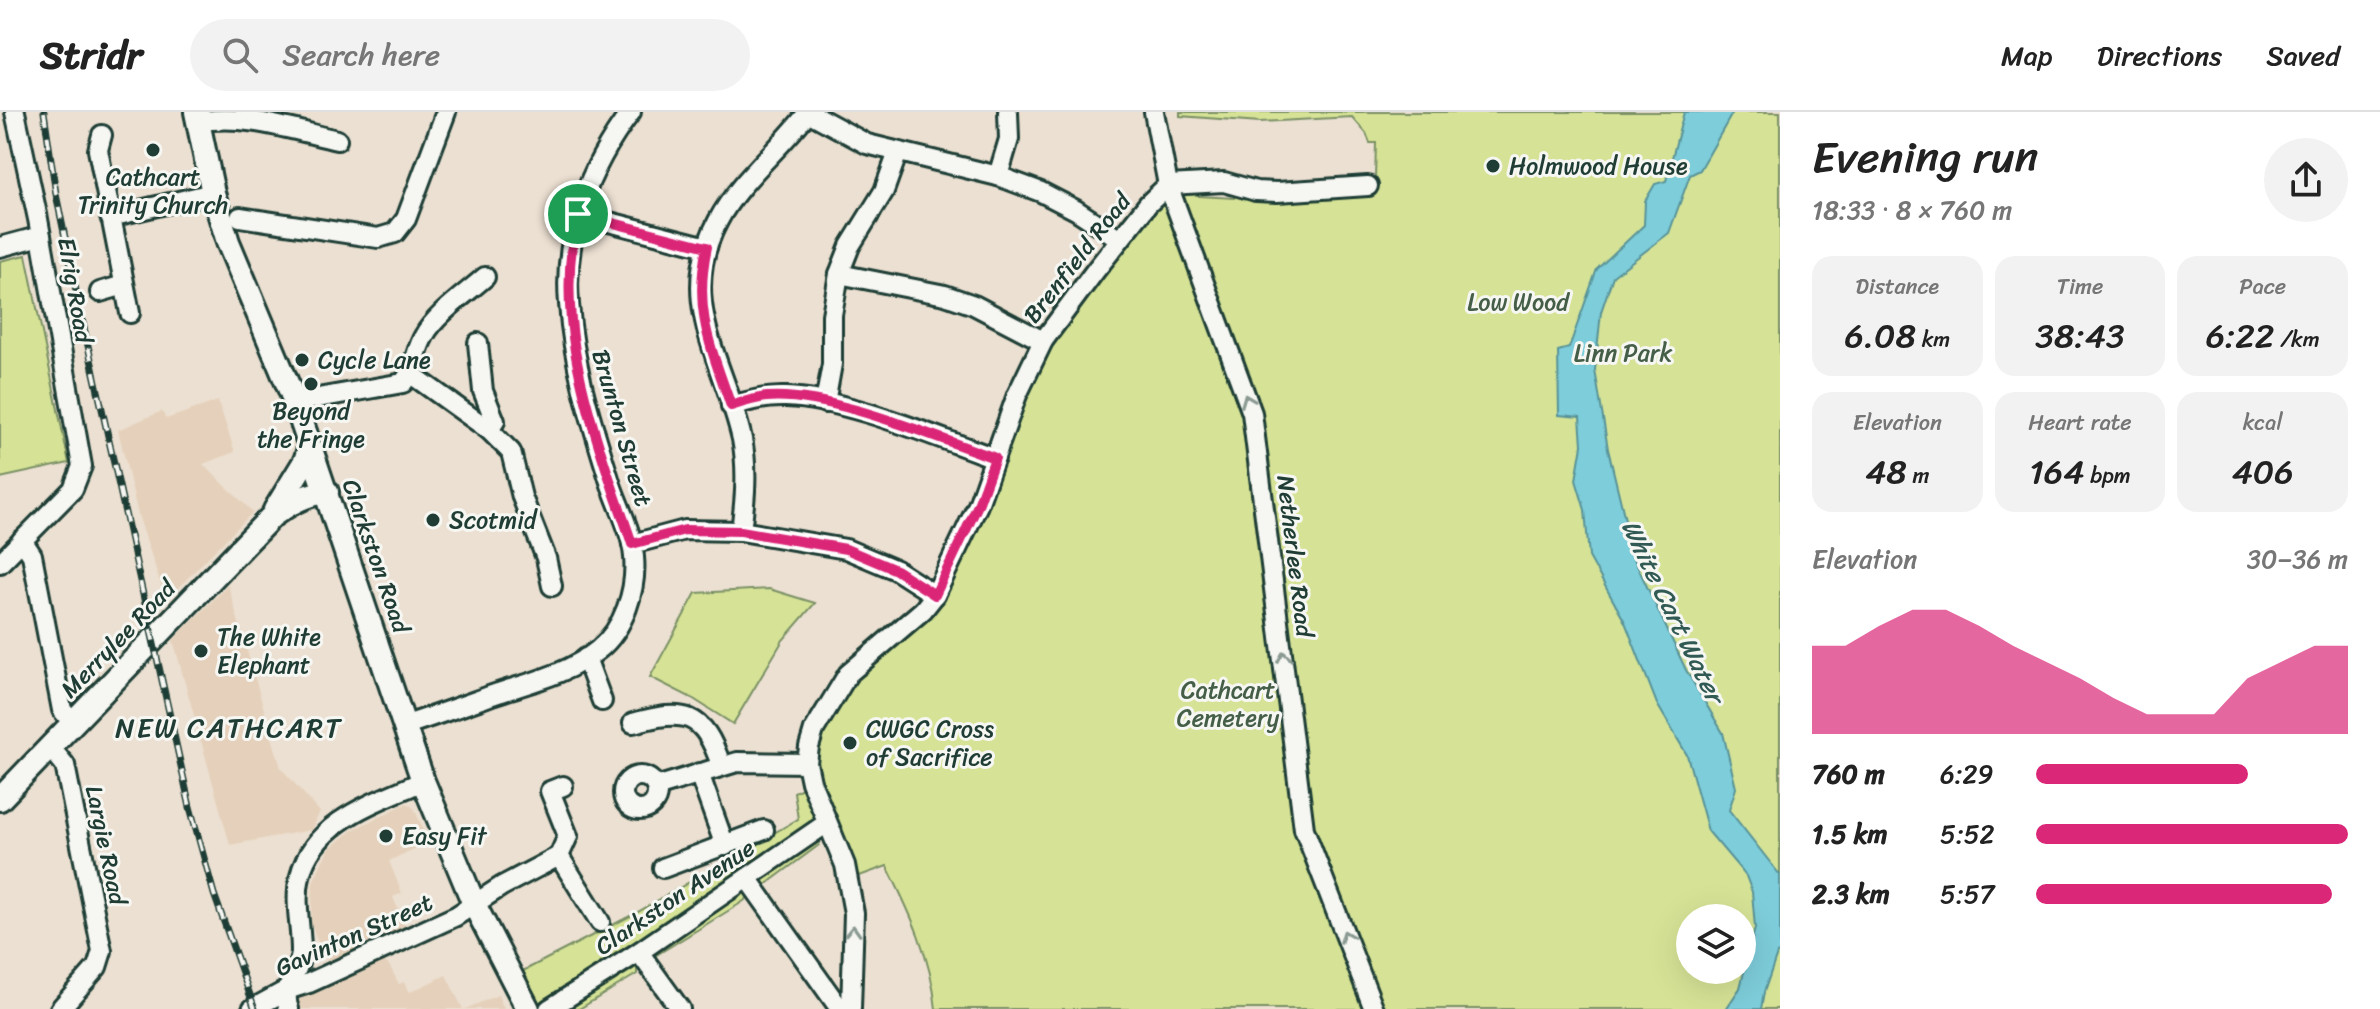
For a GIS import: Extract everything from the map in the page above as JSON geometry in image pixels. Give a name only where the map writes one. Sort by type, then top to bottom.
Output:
[{"type":"main road","name":"Clarkston Road","points":[[197,117],[213,193],[228,242],[295,402],[423,781],[474,904],[528,1009]]},
{"type":"main road","name":"Merrylee Road","points":[[0,799],[276,509],[305,461],[310,446]]},
{"type":"main road","name":"Merrylee Road","points":[[276,509],[324,484]]},
{"type":"street","name":"Elrig Road","points":[[15,112],[41,236],[80,457],[79,478],[73,489],[22,540]]},
{"type":"street","points":[[240,217],[378,238],[395,233],[406,219],[446,112]]},
{"type":"street","name":"Brunton Street","points":[[406,725],[541,679],[586,658],[602,647],[624,615],[632,588],[632,544],[596,438],[573,343],[568,279],[578,214],[596,167],[631,112]]},
{"type":"street","points":[[741,531],[745,457],[701,308],[701,281],[707,247],[729,202],[808,112],[850,137],[998,176],[1064,204],[1120,239]]},
{"type":"street","points":[[998,176],[1009,139],[1008,112]]},
{"type":"street","name":"Netherlee Road","points":[[1154,112],[1168,185],[1252,413],[1304,829],[1374,1009]]},
{"type":"street","points":[[197,117],[245,120],[337,140]]},
{"type":"street","points":[[79,153],[100,142],[110,217],[130,313]]},
{"type":"street","points":[[825,403],[832,364],[832,315],[839,274],[850,246],[884,191],[898,152]]},
{"type":"street","points":[[1168,185],[1224,182],[1256,191],[1277,192],[1368,186]]},
{"type":"street","name":"Brenfield Road","points":[[807,763],[814,730],[848,674],[923,610],[935,595],[978,505],[1017,395],[1043,341],[1067,305],[1148,204],[1168,185]]},
{"type":"street","points":[[110,217],[213,193]]},
{"type":"street","points":[[578,214],[707,247]]},
{"type":"street","points":[[0,247],[41,236]]},
{"type":"street","points":[[839,274],[945,295],[974,305],[1043,341]]},
{"type":"street","points":[[295,402],[403,383],[411,374],[423,336],[432,324],[485,277]]},
{"type":"street","points":[[100,292],[124,285]]},
{"type":"street","points":[[478,343],[483,391],[495,421],[489,430]]},
{"type":"street","points":[[411,374],[489,430],[511,452],[522,497],[555,556],[552,586]]},
{"type":"street","points":[[731,406],[766,397],[825,403],[995,458]]},
{"type":"street","points":[[632,544],[685,530],[741,531],[846,549],[896,570],[935,595]]},
{"type":"street","points":[[0,563],[22,540],[32,555],[62,710],[73,723]]},
{"type":"street","points":[[586,658],[602,701]]},
{"type":"street","points":[[633,723],[672,714],[691,719],[711,739],[721,765]]},
{"type":"street","name":"Largie Road","points":[[50,747],[65,765],[101,940],[100,959],[89,977],[60,1009]]},
{"type":"street","points":[[656,787],[737,762],[807,763],[811,782],[845,865],[854,913],[851,1009]]},
{"type":"street","points":[[699,773],[725,846]]},
{"type":"street","points":[[289,1009],[287,990],[301,954],[297,904],[300,877],[317,842],[347,816],[423,781]]},
{"type":"street","points":[[549,792],[568,836],[559,856],[600,922]]},
{"type":"street","name":"Clarkston Avenue","points":[[549,1009],[639,952],[827,823]]},
{"type":"street","points":[[663,868],[764,830]]},
{"type":"street","name":"Gavinton Street","points":[[252,1009],[287,990],[309,983],[456,916],[502,886],[559,856]]},
{"type":"street","points":[[747,878],[840,1009]]},
{"type":"street","points":[[639,952],[680,1009]]},
{"type":"shaded area","points":[[218,401],[235,452],[203,464],[253,512],[166,600],[138,515],[118,430],[162,411],[166,419]]},
{"type":"shaded area","points":[[228,585],[281,768],[320,812],[311,830],[230,845],[173,640]]},
{"type":"shaded area","points":[[407,803],[414,808],[429,842],[389,861],[402,893],[393,897],[408,933],[331,963],[323,955],[311,924],[313,882],[323,860],[330,848],[352,830]]},
{"type":"shaded area","points":[[383,960],[399,984],[404,982],[410,992],[446,975],[463,1009],[299,1009],[294,999]]},
{"type":"shaded area","points":[[498,995],[504,1009],[465,1009]]},
{"type":"green space","name":"Cathcart Cemetery","points":[[1180,112],[1780,112],[1780,1009],[936,1009],[924,953],[887,866],[854,878],[819,784],[815,750],[824,725],[860,673],[918,626],[1023,396],[1058,331],[1160,204],[1197,190],[1199,196],[1234,198],[1234,190],[1253,202],[1369,194],[1371,179],[1375,178],[1376,143],[1370,143],[1366,133],[1352,117],[1260,122],[1180,116]]},
{"type":"green space","points":[[26,255],[69,463],[0,478],[0,261]]},
{"type":"green space","points":[[769,589],[815,603],[783,640],[733,724],[692,698],[650,677],[696,593]]},
{"type":"green space","points":[[802,788],[821,815],[819,845],[741,903],[637,967],[637,974],[579,1009],[542,1009],[519,973],[636,913],[798,819],[794,792]]},
{"type":"water","points":[[1684,112],[1733,112],[1700,170],[1690,175],[1669,233],[1613,276],[1601,312],[1595,370],[1608,449],[1635,561],[1686,670],[1723,733],[1736,788],[1729,810],[1780,875],[1780,952],[1764,992],[1761,1009],[1726,1009],[1741,984],[1756,984],[1756,904],[1753,904],[1746,876],[1708,831],[1687,755],[1657,704],[1625,622],[1589,557],[1585,510],[1576,480],[1582,445],[1580,417],[1559,415],[1558,351],[1569,348],[1597,269],[1644,225],[1645,201],[1655,184],[1666,181]]},
{"type":"railway","points":[[44,112],[56,194],[79,305],[190,807],[214,894],[255,1009]]},
{"type":"place","name":"Cathcart Trinity Church","points":[[153,150]]},
{"type":"place","name":"Holmwood House","points":[[1493,166]]},
{"type":"place","name":"Cycle Lane","points":[[302,360]]},
{"type":"place","name":"Beyond the Fringe","points":[[311,384]]},
{"type":"place","name":"Scotmid","points":[[433,520]]},
{"type":"place","name":"The White Elephant","points":[[201,651]]},
{"type":"place","name":"CWGC Cross of Sacrifice","points":[[850,743]]},
{"type":"place","name":"Easy Fit","points":[[386,836]]},
{"type":"district","name":"NEW CATHCART","points":[[229,727]]},
{"type":"route","points":[[578,214],[707,247],[702,269],[701,308],[731,406],[766,397],[825,403],[995,458],[978,505],[935,595],[896,570],[846,549],[741,531],[685,530],[632,544],[596,438],[573,343],[568,279],[578,214]]},
{"type":"park label","name":"Low Wood","points":[[1518,302]]},
{"type":"park label","name":"Linn Park","points":[[1623,353]]},
{"type":"water label","name":"White Cart Water","points":[[1673,611]]}]
